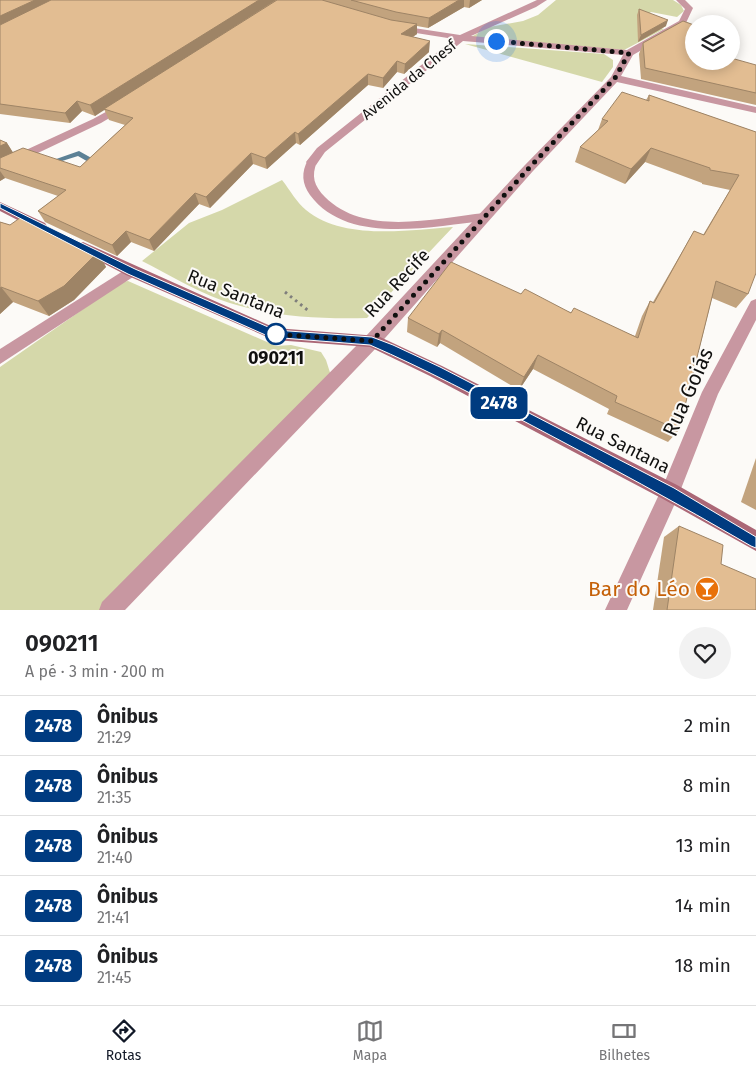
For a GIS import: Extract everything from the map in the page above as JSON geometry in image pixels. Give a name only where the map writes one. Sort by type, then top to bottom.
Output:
[{"type":"street","name":"Avenida da Chesf","points":[[312,162],[321,150],[461,38],[475,29],[522,12],[543,0]]},
{"type":"street","points":[[386,24],[461,38],[629,53],[682,23],[689,8],[680,0]]},
{"type":"street","name":"Rua Recife","points":[[110,610],[372,341],[529,168],[615,78],[629,53]]},
{"type":"street","points":[[615,78],[756,110]]},
{"type":"street","points":[[0,167],[97,122],[131,101]]},
{"type":"street","points":[[0,206],[53,232]]},
{"type":"street","name":"Rua Santana","points":[[70,241],[132,271],[274,334],[372,341],[436,370],[670,492],[756,541]]},
{"type":"street","points":[[0,357],[132,271]]},
{"type":"street","name":"Rua Goiás","points":[[616,610],[670,492],[710,392],[756,305]]},
{"type":"lane","points":[[312,162],[308,171],[308,180],[312,190],[322,204],[340,215],[376,224],[396,226],[485,217]]},
{"type":"green space","points":[[556,0],[673,0],[681,5],[684,11],[677,17],[651,12],[639,22],[664,29],[624,50],[471,37],[489,27],[523,21],[538,15]]},
{"type":"green space","points":[[465,44],[604,54],[613,60],[613,67],[602,82]]},
{"type":"green space","points":[[282,180],[306,210],[321,220],[339,226],[357,230],[377,231],[453,227],[367,318],[293,316],[239,306],[201,292],[142,261],[189,223],[222,210]]},
{"type":"green space","points":[[128,281],[276,346],[291,345],[321,352],[326,360],[333,382],[110,610],[0,610],[0,367],[122,282]]},
{"type":"building","points":[[0,0],[35,0],[0,16]]},
{"type":"building","points":[[51,0],[259,0],[90,105],[77,101],[65,113],[0,104],[0,25]]},
{"type":"building","points":[[277,0],[322,0],[391,20],[417,24],[401,34],[430,41],[405,64],[397,61],[383,78],[368,74],[298,134],[295,132],[265,158],[251,153],[206,197],[195,193],[149,240],[126,231],[112,245],[38,211],[66,190],[0,168],[0,158],[23,148],[80,167],[133,118],[104,109]]},
{"type":"building","points":[[351,0],[459,0],[429,18],[396,12]]},
{"type":"building","points":[[639,9],[668,20],[641,35]]},
{"type":"building","points":[[683,21],[685,22],[685,70],[740,70],[740,61],[756,65],[756,93],[645,68],[643,43]]},
{"type":"building","points":[[622,92],[649,101],[649,95],[756,132],[756,273],[748,294],[716,281],[679,430],[615,402],[617,396],[538,355],[524,377],[442,330],[439,334],[408,318],[451,262],[521,294],[525,289],[571,313],[574,308],[638,338],[650,301],[654,303],[694,231],[704,235],[739,175],[710,170],[710,168],[651,148],[631,169],[580,147],[608,121],[602,119]]},
{"type":"building","points":[[0,140],[7,143],[0,146]]},
{"type":"building","points":[[24,215],[98,252],[64,286],[38,301],[1,287],[0,289],[0,222],[10,225]]},
{"type":"building","points":[[679,526],[723,545],[721,564],[756,579],[756,610],[667,610]]},
{"type":"waterway","points":[[46,164],[79,153],[100,165]]},
{"type":"bus line","name":"2478","points":[[0,206],[132,271],[274,334],[372,341],[389,348],[436,370],[670,492],[756,541]]},
{"type":"place","name":"090211","points":[[276,334]]},
{"type":"place","name":"Bar do Léo","points":[[707,589]]},
{"type":"route","points":[[276,334],[274,334],[372,341],[529,168],[615,78],[629,53],[496,41]]}]
